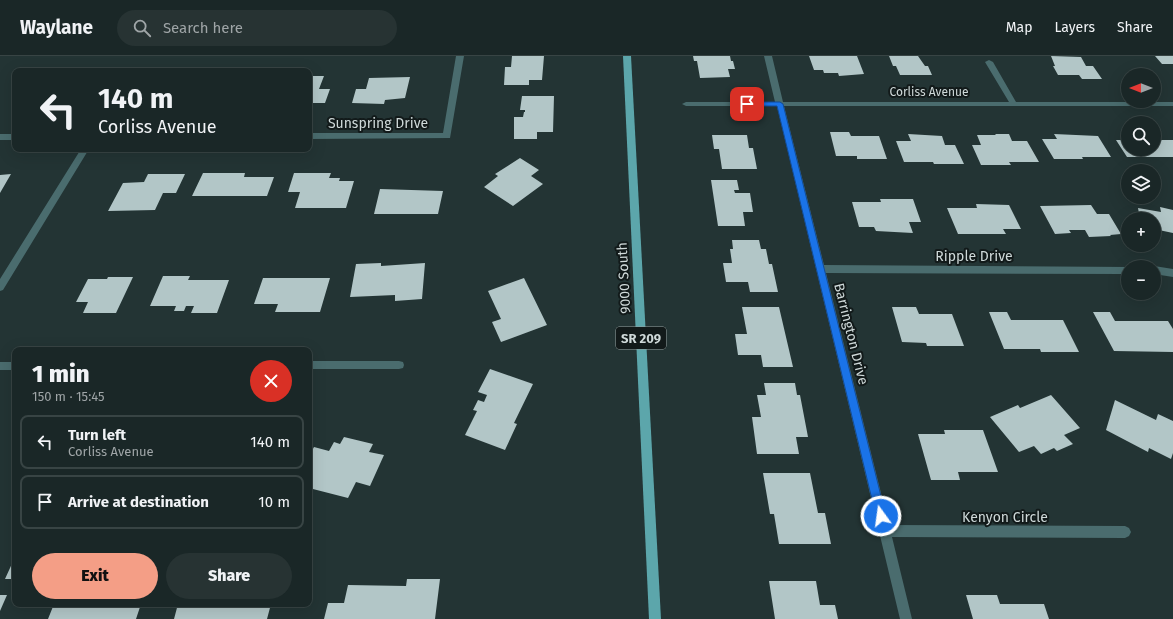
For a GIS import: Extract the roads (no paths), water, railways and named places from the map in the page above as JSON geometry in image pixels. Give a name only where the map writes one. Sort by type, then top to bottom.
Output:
[{"type":"main road","name":"9000 South","points":[[627,56],[655,619]]},
{"type":"street","name":"Sunspring Drive","points":[[312,136],[447,136],[460,56]]},
{"type":"street","name":"Barrington Drive","points":[[768,56],[906,619]]},
{"type":"street","points":[[989,62],[1014,104]]},
{"type":"street","name":"Corliss Avenue","points":[[686,104],[1173,104]]},
{"type":"street","points":[[0,137],[12,137]]},
{"type":"street","points":[[0,286],[83,152]]},
{"type":"street","name":"Ripple Drive","points":[[820,269],[1121,270]]},
{"type":"street","points":[[1161,271],[1173,273]]},
{"type":"street","points":[[312,365],[398,365]]},
{"type":"street","points":[[0,366],[12,366]]},
{"type":"street","name":"Kenyon Circle","points":[[885,531],[1125,532]]}]
